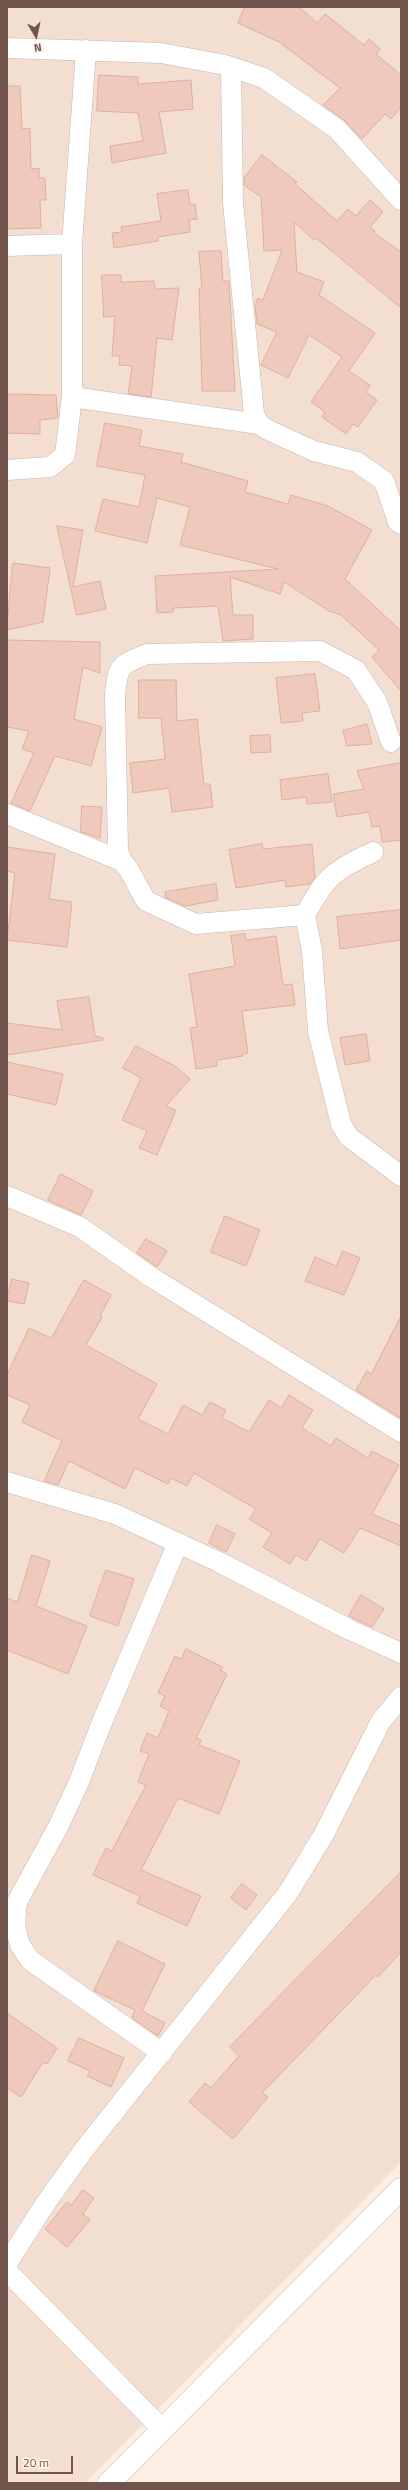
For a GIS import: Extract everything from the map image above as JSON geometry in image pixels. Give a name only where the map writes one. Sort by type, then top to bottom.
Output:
[{"type":"main road","points":[[109,2483],[401,2189]]},
{"type":"street","points":[[7,48],[161,53],[231,67],[264,78],[338,129],[401,200]]},
{"type":"street","points":[[7,470],[50,467],[65,455],[72,397],[72,244],[86,50]]},
{"type":"street","points":[[231,67],[233,203],[254,414],[259,424]]},
{"type":"street","points":[[7,246],[72,244]]},
{"type":"street","points":[[72,397],[259,424],[268,430],[314,452],[357,462],[384,480],[398,522],[401,524]]},
{"type":"street","points":[[305,915],[196,924],[146,901],[129,870],[122,861],[118,851],[115,695],[117,673],[126,663],[147,654],[320,651],[356,670],[377,702],[391,742]]},
{"type":"street","points":[[7,814],[122,861]]},
{"type":"street","points":[[373,852],[338,869],[322,885],[305,915],[312,951],[318,1031],[341,1124],[349,1136],[401,1176]]},
{"type":"street","points":[[7,1196],[80,1227],[151,1278],[401,1432]]},
{"type":"street","points":[[7,1482],[114,1514],[219,1562],[350,1630],[401,1653]]},
{"type":"street","points":[[162,2053],[30,1960],[20,1945],[15,1926],[17,1902],[58,1827],[79,1782],[102,1720],[178,1543]]},
{"type":"street","points":[[7,2264],[45,2204],[83,2151],[288,1893],[324,1834],[381,1721],[401,1697]]},
{"type":"street","points":[[7,2271],[162,2429]]},
{"type":"shaded area","points":[[7,7],[401,7],[401,2162],[85,2483],[7,2483]]},
{"type":"building","points":[[245,7],[299,7],[317,23],[325,14],[364,45],[369,39],[380,49],[376,54],[401,75],[401,107],[391,119],[385,114],[362,139],[344,120],[323,105],[340,88],[279,42],[238,23]]},
{"type":"building","points":[[99,75],[138,77],[138,84],[191,80],[193,109],[159,112],[166,153],[112,163],[110,146],[143,141],[138,113],[97,111]]},
{"type":"building","points":[[7,86],[20,86],[22,129],[30,128],[31,169],[39,168],[39,178],[45,178],[46,200],[40,200],[41,228],[7,229]]},
{"type":"building","points":[[262,155],[297,182],[295,184],[337,221],[348,209],[356,216],[370,200],[383,212],[370,227],[375,231],[373,232],[401,252],[401,308],[316,238],[314,240],[294,222],[297,272],[324,282],[319,295],[375,333],[349,371],[370,385],[366,392],[377,400],[358,427],[353,424],[346,434],[322,417],[325,412],[311,402],[342,357],[309,335],[288,378],[261,365],[277,332],[257,324],[255,306],[258,298],[263,300],[282,250],[264,251],[261,197],[244,185],[244,178]]},
{"type":"building","points":[[188,190],[190,205],[195,204],[197,219],[189,220],[190,232],[158,237],[158,241],[114,248],[112,233],[122,232],[121,227],[161,221],[157,194]]},
{"type":"building","points":[[221,251],[223,281],[229,281],[235,391],[202,391],[199,288],[202,288],[199,252]]},
{"type":"building","points":[[102,275],[121,275],[121,282],[154,281],[155,289],[179,288],[172,340],[157,338],[151,397],[128,394],[132,366],[119,365],[120,356],[112,356],[115,316],[104,317]]},
{"type":"building","points":[[7,394],[56,395],[58,418],[40,420],[40,434],[7,433]]},
{"type":"building","points":[[105,423],[142,430],[139,446],[183,454],[181,462],[248,481],[245,492],[288,504],[291,495],[328,506],[372,530],[345,579],[401,631],[401,691],[372,657],[379,650],[341,615],[329,611],[284,582],[280,594],[230,577],[233,615],[253,615],[253,639],[223,641],[218,606],[173,608],[173,612],[157,613],[155,576],[278,569],[180,545],[190,507],[157,498],[147,543],[95,531],[103,499],[139,507],[145,475],[97,466]]},
{"type":"building","points":[[57,526],[83,530],[73,587],[100,581],[106,609],[77,615]]},
{"type":"building","points":[[13,563],[50,568],[43,622],[7,630]]},
{"type":"building","points":[[7,640],[100,642],[100,673],[83,667],[74,719],[102,727],[91,766],[55,756],[30,811],[11,803],[34,753],[22,749],[29,731],[7,727]]},
{"type":"building","points":[[315,674],[320,711],[302,713],[303,721],[281,723],[276,678]]},
{"type":"building","points":[[139,680],[176,680],[177,721],[197,719],[204,784],[210,784],[213,807],[172,812],[169,788],[133,793],[130,763],[165,759],[161,718],[139,718]]},
{"type":"building","points":[[367,724],[372,744],[347,746],[343,731]]},
{"type":"building","points":[[270,735],[271,752],[251,753],[250,736]]},
{"type":"building","points":[[401,763],[401,840],[382,842],[380,826],[372,827],[369,812],[337,817],[333,794],[364,789],[357,771]]},
{"type":"building","points":[[328,774],[332,802],[307,804],[306,797],[282,800],[280,780]]},
{"type":"building","points":[[82,806],[102,807],[100,838],[81,832]]},
{"type":"building","points":[[262,844],[263,849],[312,844],[315,877],[310,884],[286,887],[285,880],[236,888],[229,850]]},
{"type":"building","points":[[7,847],[55,854],[49,899],[72,902],[67,947],[7,940],[15,873],[7,871]]},
{"type":"building","points":[[216,884],[218,900],[185,906],[166,898],[165,892]]},
{"type":"building","points":[[401,910],[401,940],[340,949],[337,917]]},
{"type":"building","points":[[245,934],[246,940],[276,936],[283,985],[292,984],[295,1005],[242,1011],[248,1053],[242,1054],[243,1056],[217,1060],[217,1066],[196,1069],[190,1028],[197,1027],[189,974],[235,966],[231,936]]},
{"type":"building","points":[[89,997],[95,1036],[103,1038],[103,1040],[7,1055],[7,1023],[62,1030],[57,1001]]},
{"type":"building","points":[[366,1034],[370,1061],[345,1065],[340,1038]]},
{"type":"building","points":[[136,1046],[175,1066],[190,1079],[166,1106],[176,1110],[157,1155],[139,1148],[147,1131],[122,1120],[141,1078],[123,1068]]},
{"type":"building","points":[[7,1062],[63,1074],[56,1105],[7,1094]]},
{"type":"building","points":[[61,1174],[93,1191],[81,1215],[48,1200]]},
{"type":"building","points":[[225,1216],[260,1230],[246,1266],[211,1252]]},
{"type":"building","points":[[146,1239],[167,1251],[157,1267],[137,1253]]},
{"type":"building","points":[[343,1251],[360,1258],[344,1295],[305,1281],[315,1257],[336,1266]]},
{"type":"building","points":[[12,1279],[29,1283],[24,1304],[7,1301]]},
{"type":"building","points":[[84,1280],[111,1295],[100,1316],[102,1317],[86,1345],[157,1384],[138,1419],[168,1434],[183,1405],[202,1415],[210,1402],[226,1410],[222,1418],[249,1432],[269,1400],[281,1408],[289,1395],[313,1410],[302,1428],[331,1446],[336,1438],[368,1458],[372,1451],[399,1465],[372,1514],[401,1526],[401,1546],[360,1528],[344,1553],[320,1539],[306,1561],[296,1555],[290,1564],[263,1547],[272,1533],[249,1519],[256,1509],[194,1473],[187,1486],[171,1478],[168,1484],[135,1468],[125,1489],[69,1461],[58,1485],[44,1481],[62,1441],[22,1422],[30,1405],[7,1395],[7,1375],[29,1328],[51,1338]]},
{"type":"building","points":[[401,1316],[401,1418],[356,1390],[367,1371],[371,1374]]},
{"type":"building","points":[[217,1525],[235,1534],[226,1552],[209,1543]]},
{"type":"building","points":[[32,1555],[50,1561],[36,1606],[87,1626],[68,1674],[7,1650],[7,1598],[17,1602]]},
{"type":"building","points":[[106,1570],[134,1579],[118,1626],[90,1616]]},
{"type":"building","points":[[361,1595],[384,1609],[372,1627],[349,1616]]},
{"type":"building","points":[[186,1649],[222,1667],[221,1671],[227,1674],[196,1738],[201,1740],[199,1745],[240,1761],[219,1814],[178,1798],[141,1870],[201,1896],[187,1926],[137,1903],[140,1896],[93,1875],[106,1848],[112,1851],[146,1785],[138,1782],[149,1754],[140,1751],[147,1733],[158,1738],[169,1711],[160,1706],[165,1696],[158,1693],[175,1656],[181,1659]]},
{"type":"building","points":[[401,1872],[401,1952],[378,1977],[376,1975],[262,2093],[268,2097],[233,2139],[189,2102],[205,2083],[211,2088],[239,2056],[230,2047]]},
{"type":"building","points":[[242,1884],[257,1895],[246,1910],[231,1898]]},
{"type":"building","points":[[118,1941],[165,1964],[142,2011],[165,2023],[158,2036],[132,2018],[135,2010],[94,1991]]},
{"type":"building","points":[[7,2013],[57,2048],[47,2064],[43,2062],[21,2097],[7,2088]]},
{"type":"building","points":[[79,2038],[124,2058],[111,2087],[87,2076],[90,2071],[68,2061]]},
{"type":"building","points":[[83,2190],[94,2198],[83,2214],[90,2220],[67,2247],[45,2229],[67,2202],[71,2205]]}]
